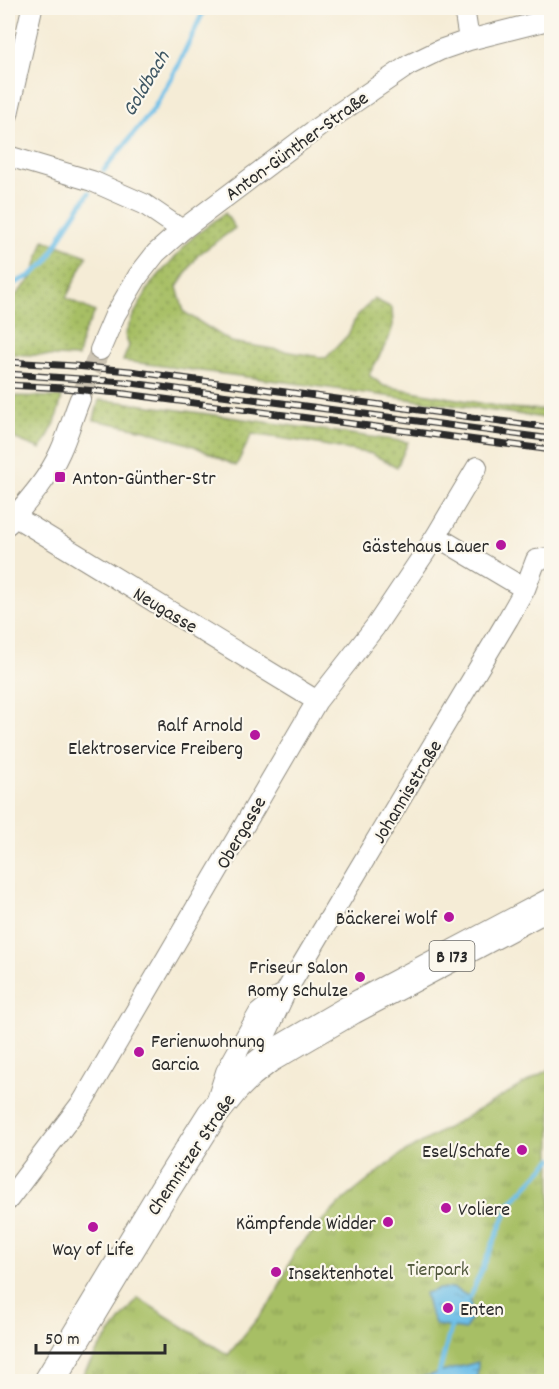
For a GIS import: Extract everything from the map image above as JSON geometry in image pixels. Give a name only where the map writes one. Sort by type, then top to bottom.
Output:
[{"type":"main road","name":"Chemnitzer Straße","points":[[50,1382],[212,1115],[250,1072],[268,1058],[352,1009],[552,903]]},
{"type":"street","points":[[8,114],[32,8]]},
{"type":"street","points":[[464,8],[469,40]]},
{"type":"street","name":"Anton-Günther-Straße","points":[[100,350],[115,315],[138,276],[156,253],[182,230],[320,126],[409,65],[440,50],[469,40],[552,20]]},
{"type":"street","points":[[8,156],[92,181],[144,204],[182,230]]},
{"type":"street","points":[[11,520],[51,470],[80,399]]},
{"type":"street","name":"Obergasse","points":[[8,1200],[83,1101],[317,701],[375,627],[436,536],[477,467]]},
{"type":"street","name":"Neugasse","points":[[11,520],[317,701]]},
{"type":"street","points":[[436,536],[525,589]]},
{"type":"street","name":"Johannisstraße","points":[[268,1058],[265,1036],[285,993],[544,559]]},
{"type":"street","name":"Johannisstraße","points":[[212,1115],[226,1072],[259,1013],[285,993]]},
{"type":"green space","points":[[225,213],[235,228],[198,255],[177,287],[184,312],[231,342],[326,358],[348,335],[356,317],[374,299],[392,308],[393,325],[389,338],[369,375],[384,386],[507,408],[551,410],[551,419],[123,361],[129,346],[125,335],[151,284],[193,237]]},
{"type":"green space","points":[[44,240],[87,256],[66,298],[95,312],[83,334],[78,357],[8,354],[8,294],[15,296],[32,278]]},
{"type":"green space","points":[[8,396],[62,397],[55,423],[41,449],[8,436]]},
{"type":"green space","points":[[99,400],[408,442],[397,467],[372,454],[252,434],[236,466],[194,446],[145,430],[94,420]]},
{"type":"green space","name":"Tierpark","points":[[551,1068],[551,1381],[78,1382],[100,1347],[138,1298],[228,1355],[274,1298],[295,1251],[340,1203],[400,1155]]},
{"type":"water","points":[[453,1288],[470,1297],[472,1317],[465,1330],[436,1325],[429,1310],[425,1293]]},
{"type":"water","points":[[478,1362],[477,1381],[409,1381]]},
{"type":"waterway","name":"Goldbach","points":[[104,170],[153,110],[176,70],[205,8]]},
{"type":"waterway","name":"Goldbach","points":[[8,286],[30,276],[47,262],[66,227],[89,193]]},
{"type":"waterway","points":[[470,1297],[510,1204],[552,1159]]},
{"type":"waterway","points":[[439,1373],[451,1328]]},
{"type":"tunnel","points":[[80,399],[100,350]]},
{"type":"railway","points":[[8,362],[130,371],[552,428]]},
{"type":"railway","points":[[8,374],[124,382],[552,439]]},
{"type":"railway","points":[[8,385],[118,393],[552,450]]},
{"type":"place","name":"Anton-Günther-Str","points":[[60,477]]},
{"type":"place","name":"Gästehaus Lauer","points":[[501,545]]},
{"type":"place","name":"Ralf Arnold Elektroservice Freiberg","points":[[255,735]]},
{"type":"place","name":"Bäckerei Wolf","points":[[449,917]]},
{"type":"place","name":"Friseur Salon Romy Schulze","points":[[360,977]]},
{"type":"place","name":"Ferienwohnung Garcia","points":[[139,1052]]},
{"type":"place","name":"Esel/Schafe","points":[[522,1150]]},
{"type":"place","name":"Voliere","points":[[446,1208]]},
{"type":"place","name":"Kämpfende Widder","points":[[388,1222]]},
{"type":"place","name":"Way of Life","points":[[93,1227]]},
{"type":"place","name":"Insektenhotel","points":[[276,1272]]},
{"type":"place","name":"Enten","points":[[448,1308]]}]
